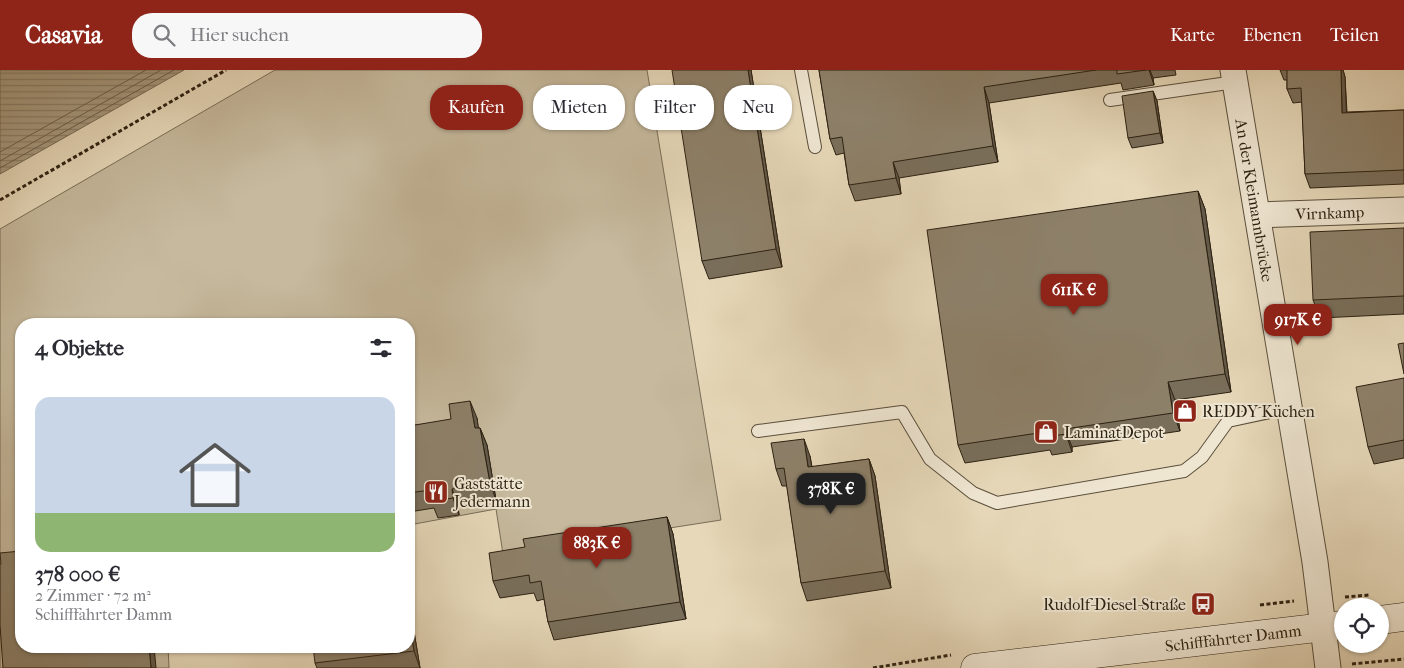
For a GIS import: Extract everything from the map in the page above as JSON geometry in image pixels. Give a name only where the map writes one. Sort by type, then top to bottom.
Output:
[{"type":"main road","points":[[1389,619],[1404,617]]},
{"type":"main road","name":"Schifffahrter Damm","points":[[975,668],[1333,627]]},
{"type":"street","name":"An der Kleimannbrücke","points":[[1234,76],[1315,562],[1333,627]]},
{"type":"street","name":"Virnkamp","points":[[1258,215],[1404,210]]},
{"type":"street","points":[[1328,668],[1333,627]]},
{"type":"lane","points":[[801,70],[815,147]]},
{"type":"lane","points":[[1110,100],[1234,76]]},
{"type":"lane","points":[[758,431],[902,412],[930,459],[973,493],[997,503],[1184,471],[1202,457],[1228,421],[1288,408]]},
{"type":"path","points":[[0,200],[226,70]]},
{"type":"path","points":[[1328,668],[1404,658]]},
{"type":"shaded area","points":[[275,70],[647,70],[649,85],[635,85],[635,130],[657,130],[721,520],[503,554],[496,509],[415,524],[415,318],[15,318],[15,653],[168,653],[169,668],[0,668],[0,229]]},
{"type":"water","points":[[0,70],[184,70],[0,174]]},
{"type":"building","points":[[672,70],[748,70],[750,85],[724,85],[724,130],[757,130],[776,249],[702,261],[681,130],[714,130],[714,85],[674,85]]},
{"type":"building","points":[[819,70],[1096,70],[984,87],[993,146],[893,162],[896,178],[849,185],[842,137],[830,139]]},
{"type":"building","points":[[1117,70],[1146,70],[1117,74]]},
{"type":"building","points":[[1287,70],[1341,70],[1342,113],[1404,110],[1404,170],[1305,174],[1301,88],[1287,89]]},
{"type":"building","points":[[1153,91],[1160,133],[1128,138],[1122,96]]},
{"type":"building","points":[[1198,191],[1225,374],[1168,382],[1173,413],[1065,429],[1066,434],[1046,437],[1045,432],[958,445],[927,230]]},
{"type":"building","points":[[1404,228],[1404,296],[1313,300],[1310,232]]},
{"type":"building","points":[[1404,343],[1404,374],[1398,344]]},
{"type":"building","points":[[1404,378],[1404,440],[1368,447],[1356,387]]},
{"type":"building","points":[[470,401],[475,428],[480,428],[490,483],[452,489],[453,498],[432,501],[430,490],[415,492],[415,425],[451,419],[449,404]]},
{"type":"building","points":[[804,439],[808,467],[869,459],[885,571],[801,583],[784,468],[776,469],[771,443]]},
{"type":"building","points":[[667,517],[680,602],[548,622],[541,581],[530,583],[529,575],[493,581],[489,553],[525,547],[523,539]]},
{"type":"building","points":[[15,552],[15,653],[150,653],[151,668],[3,668],[0,625],[0,553]]},
{"type":"building","points":[[314,653],[398,653],[315,663]]},
{"type":"place","name":"REDDY Küchen","points":[[1185,411]]},
{"type":"place","name":"LaminatDepot","points":[[1046,432]]},
{"type":"place","name":"Gaststätte Jedermann","points":[[436,492]]},
{"type":"place","name":"Rudolf-Diesel-Straße","points":[[1203,604]]}]
